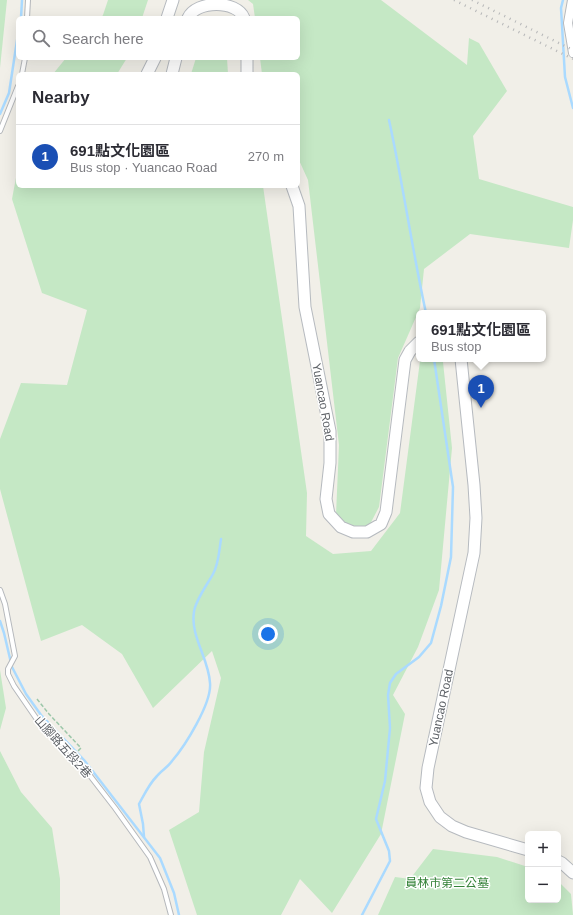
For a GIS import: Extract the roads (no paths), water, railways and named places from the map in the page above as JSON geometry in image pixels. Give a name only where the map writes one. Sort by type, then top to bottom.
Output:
[{"type":"main road","points":[[168,16],[173,0]]},
{"type":"main road","points":[[189,16],[196,5],[208,0],[220,0],[232,5],[242,12],[243,16]]},
{"type":"main road","points":[[148,72],[155,60]]},
{"type":"main road","points":[[172,72],[176,60]]},
{"type":"main road","points":[[247,60],[247,72]]},
{"type":"main road","name":"Yuancao Road","points":[[293,188],[299,206],[305,307],[330,431],[330,463],[326,499],[329,514],[341,527],[353,532],[367,532],[381,524],[386,512],[405,360],[410,351],[416,345]]},
{"type":"main road","name":"Yuancao Road","points":[[461,362],[474,485],[476,518],[474,553],[428,768],[426,788],[430,802],[436,812],[452,826],[466,832],[525,849]]},
{"type":"main road","points":[[561,862],[573,873]]},
{"type":"street","points":[[572,0],[568,23],[573,53]]},
{"type":"lane","points":[[27,16],[28,0]]},
{"type":"lane","points":[[22,72],[25,60]]},
{"type":"lane","points":[[0,131],[16,91]]},
{"type":"lane","name":"山腳路五段2巷","points":[[0,590],[5,604],[15,656],[8,669],[8,674],[14,686],[36,718],[74,755],[150,856],[164,889],[171,915]]},
{"type":"waterway","points":[[21,16],[22,0]]},
{"type":"waterway","points":[[563,0],[561,8],[565,77],[573,108]]},
{"type":"waterway","points":[[0,114],[9,93],[16,47]]},
{"type":"waterway","points":[[389,120],[425,310]]},
{"type":"waterway","points":[[362,915],[390,861],[389,851],[376,819],[385,781],[390,728],[388,695],[390,683],[396,674],[419,657],[431,643],[441,606],[451,557],[453,487],[434,362]]},
{"type":"waterway","points":[[144,837],[139,804],[152,782],[170,763],[190,735],[207,702],[210,683],[209,674],[197,639],[193,621],[195,608],[199,598],[215,570],[221,539]]},
{"type":"waterway","points":[[0,621],[12,667],[26,694],[41,715],[84,760],[160,858],[174,893],[179,915]]},
{"type":"railway","points":[[454,0],[573,59]]},
{"type":"railway","points":[[472,0],[573,50]]},
{"type":"place","name":"691點文化園區","points":[[481,408]]},
{"type":"park label","name":"員林市第二公墓","points":[[447,883]]}]
